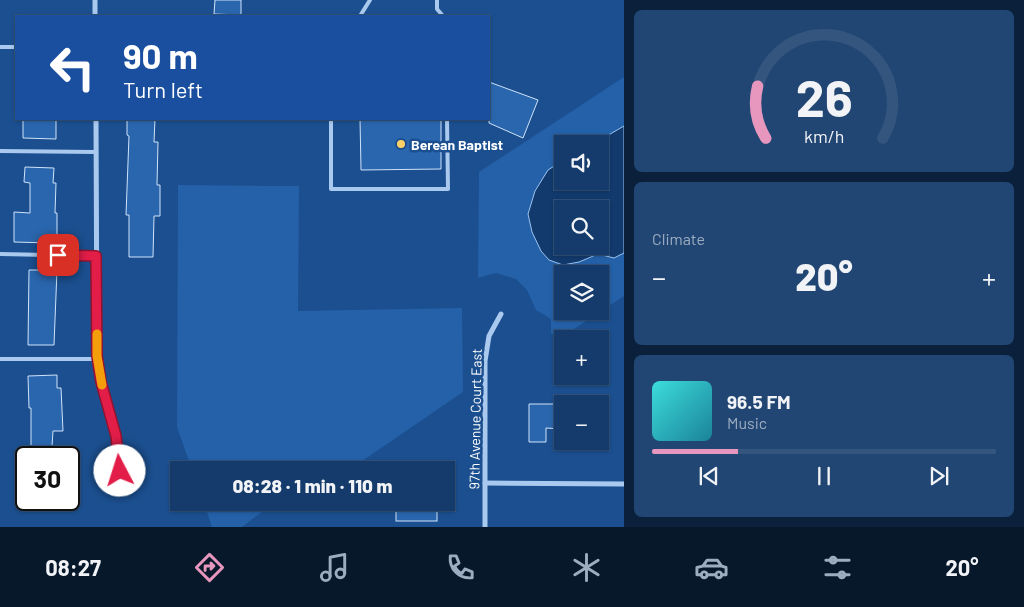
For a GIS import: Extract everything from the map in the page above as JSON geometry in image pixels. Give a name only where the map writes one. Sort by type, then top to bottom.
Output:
[{"type":"street","points":[[95,0],[95,15]]},
{"type":"street","points":[[96,120],[97,359],[120,458],[120,494]]},
{"type":"street","name":"97th Avenue Court East","points":[[485,527],[485,361],[489,336],[500,314]]},
{"type":"street","points":[[485,483],[624,484]]},
{"type":"lane","points":[[361,15],[370,0]]},
{"type":"lane","points":[[437,0],[437,9],[442,15]]},
{"type":"lane","points":[[0,47],[15,47]]},
{"type":"lane","points":[[331,120],[332,189],[428,189],[448,188],[447,120]]},
{"type":"lane","points":[[0,151],[96,152]]},
{"type":"lane","points":[[0,254],[96,256]]},
{"type":"lane","points":[[0,358],[97,359]]},
{"type":"shaded area","points":[[624,77],[624,296],[609,306],[609,265],[554,265],[554,320],[588,320],[573,330],[554,330],[554,334],[551,334],[551,319],[536,310],[527,290],[516,279],[496,273],[478,278],[479,172]]},
{"type":"shaded area","points":[[624,126],[624,253],[614,258],[602,255],[609,255],[609,200],[554,200],[554,255],[596,255],[579,262],[563,265],[549,260],[541,251],[532,232],[528,214],[535,191],[548,170],[554,166],[554,190],[609,190],[608,135]]},
{"type":"shaded area","points":[[178,185],[299,186],[298,311],[462,308],[463,392],[362,461],[189,461],[177,427]]},
{"type":"shaded area","points":[[207,511],[263,511],[242,527],[212,527]]},
{"type":"building","points":[[215,0],[241,0],[241,15],[214,14]]},
{"type":"building","points":[[490,82],[538,100],[523,138],[489,123]]},
{"type":"building","points":[[23,120],[56,120],[56,139],[23,138]]},
{"type":"building","points":[[127,120],[155,120],[154,142],[158,142],[157,185],[160,185],[160,216],[154,216],[153,257],[129,257],[129,215],[126,215],[129,136],[127,135]]},
{"type":"building","name":"Berean Baptist","points":[[360,120],[441,120],[441,169],[361,170]]},
{"type":"building","points":[[25,167],[54,168],[53,183],[56,183],[55,213],[57,213],[57,235],[51,235],[51,243],[14,242],[14,212],[30,213],[30,183],[24,182]]},
{"type":"building","points":[[29,270],[57,270],[54,345],[28,345]]},
{"type":"building","points":[[57,375],[57,388],[61,388],[63,431],[53,431],[52,446],[31,446],[31,408],[29,408],[28,376]]},
{"type":"building","points":[[529,404],[554,404],[554,428],[546,428],[546,442],[529,442]]},
{"type":"building","points":[[396,511],[437,511],[437,521],[396,521]]},
{"type":"slow traffic","points":[[97,334],[97,356],[102,385]]},
{"type":"place","name":"Berean Baptist","points":[[401,144]]},
{"type":"route","points":[[58,255],[96,256],[97,356],[101,382],[116,436],[120,471]]}]
